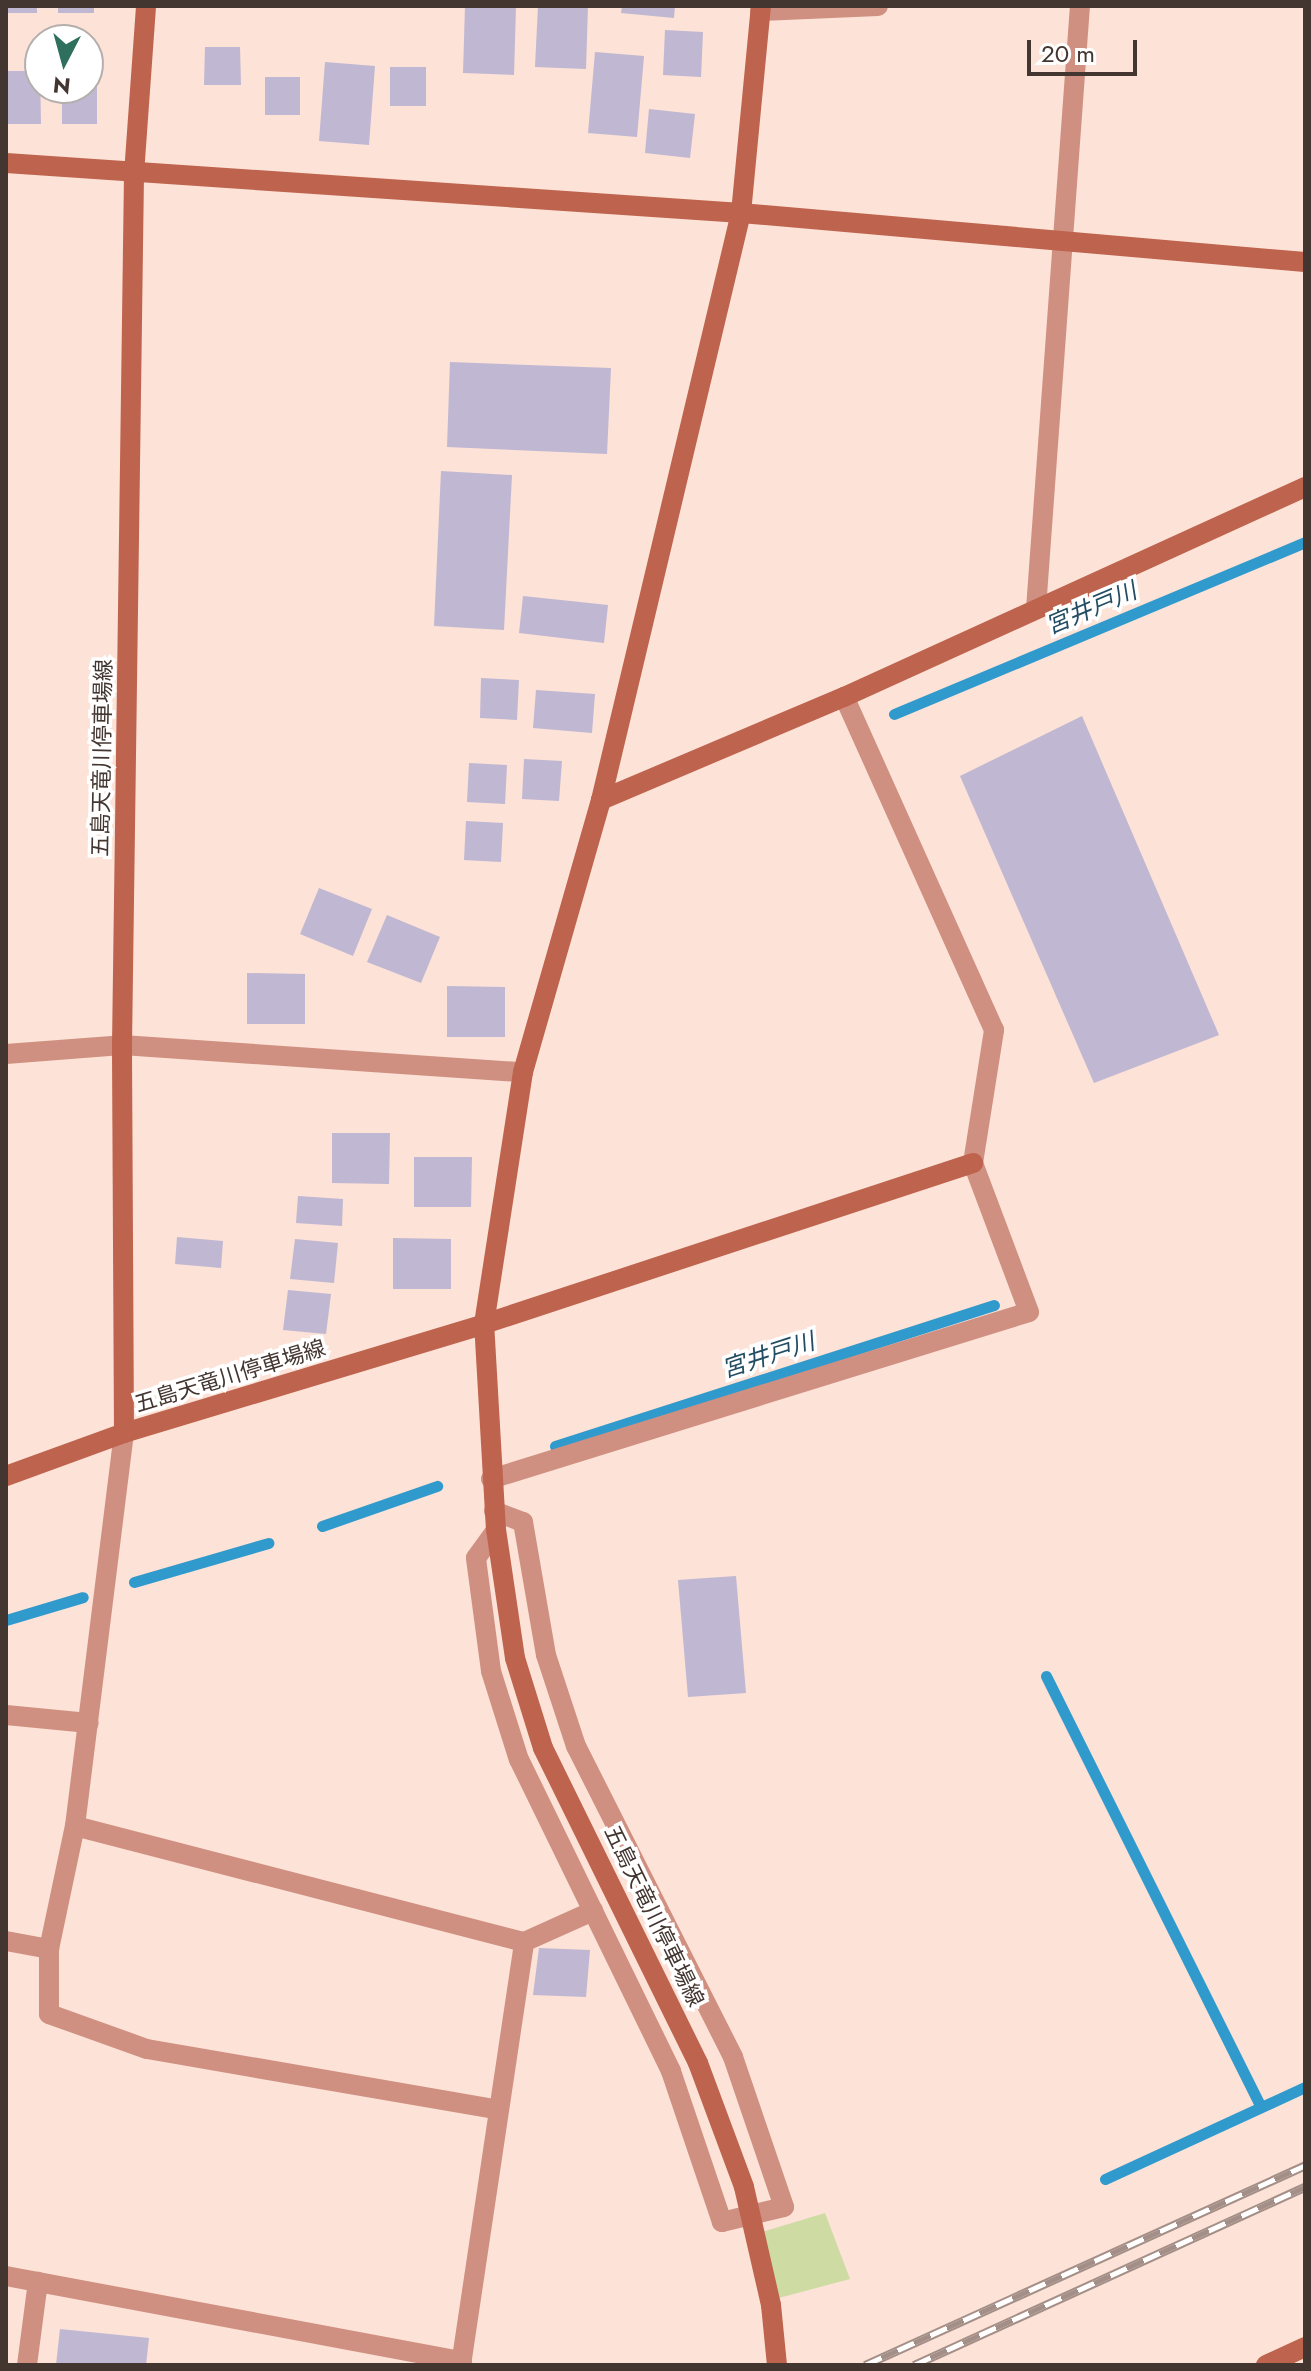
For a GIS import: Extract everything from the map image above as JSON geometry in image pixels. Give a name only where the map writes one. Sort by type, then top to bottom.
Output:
[{"type":"street","name":"五島天竜川停車場線","points":[[146,6],[134,174],[122,1045],[124,1433],[484,1324],[491,1479],[515,1658],[543,1748],[703,2077],[744,2187],[771,2305],[777,2365]]},
{"type":"street","points":[[878,6],[760,8],[741,213],[601,800],[523,1072],[484,1324],[973,1163]]},
{"type":"street","points":[[1036,609],[1080,6]]},
{"type":"street","points":[[6,163],[741,213],[1305,262]]},
{"type":"street","points":[[601,800],[844,697],[1305,487]]},
{"type":"street","points":[[491,1479],[1029,1312],[973,1163],[994,1030],[844,697]]},
{"type":"street","points":[[6,1054],[122,1045],[523,1072]]},
{"type":"street","points":[[6,1476],[124,1433],[75,1826],[49,1949],[49,2014],[147,2049],[499,2110]]},
{"type":"street","points":[[495,1521],[523,1522],[546,1655],[576,1746],[733,2057],[784,2207],[722,2222],[671,2071],[593,1911],[519,1760],[491,1671],[476,1558],[495,1521]]},
{"type":"street","points":[[6,1715],[89,1723]]},
{"type":"street","points":[[75,1826],[524,1942],[593,1911]]},
{"type":"street","points":[[6,1941],[49,1949]]},
{"type":"street","points":[[6,2276],[461,2363],[524,1942]]},
{"type":"street","points":[[27,2365],[38,2282]]},
{"type":"street","points":[[1266,2365],[1305,2347]]},
{"type":"green space","points":[[825,2213],[850,2279],[775,2299],[759,2233]]},
{"type":"building","points":[[6,6],[37,6],[37,13],[6,13]]},
{"type":"building","points":[[58,6],[94,6],[94,13],[58,13]]},
{"type":"building","points":[[465,6],[516,6],[514,75],[463,73]]},
{"type":"building","points":[[538,6],[588,6],[586,69],[535,67]]},
{"type":"building","points":[[622,6],[675,6],[674,18],[621,13]]},
{"type":"building","points":[[665,30],[703,32],[701,77],[663,75]]},
{"type":"building","points":[[205,47],[240,47],[241,85],[204,85]]},
{"type":"building","points":[[595,52],[644,56],[637,137],[588,133]]},
{"type":"building","points":[[325,62],[375,66],[369,145],[319,141]]},
{"type":"building","points":[[390,67],[426,67],[426,106],[390,106]]},
{"type":"building","points":[[6,71],[24,71],[24,104],[41,104],[41,124],[6,124]]},
{"type":"building","points":[[265,77],[300,77],[300,115],[265,115]]},
{"type":"building","points":[[62,104],[97,104],[97,124],[62,124]]},
{"type":"building","points":[[649,109],[695,114],[690,158],[645,153]]},
{"type":"building","points":[[450,362],[611,368],[607,454],[447,447]]},
{"type":"building","points":[[441,471],[512,475],[504,630],[434,626]]},
{"type":"building","points":[[523,596],[608,605],[604,643],[519,633]]},
{"type":"building","points":[[481,678],[519,680],[517,720],[480,718]]},
{"type":"building","points":[[536,690],[595,694],[592,733],[533,728]]},
{"type":"building","points":[[1082,716],[1219,1035],[1094,1083],[960,776]]},
{"type":"building","points":[[524,759],[562,761],[559,801],[522,799]]},
{"type":"building","points":[[469,763],[507,765],[505,804],[467,802]]},
{"type":"building","points":[[466,821],[503,823],[501,862],[464,860]]},
{"type":"building","points":[[319,888],[372,909],[353,956],[300,934]]},
{"type":"building","points":[[387,915],[440,937],[421,983],[367,962]]},
{"type":"building","points":[[247,973],[305,974],[305,1024],[247,1024]]},
{"type":"building","points":[[447,986],[505,987],[505,1037],[447,1037]]},
{"type":"building","points":[[332,1133],[390,1133],[389,1184],[332,1183]]},
{"type":"building","points":[[414,1157],[472,1157],[471,1207],[414,1207]]},
{"type":"building","points":[[298,1196],[343,1199],[342,1226],[296,1223]]},
{"type":"building","points":[[177,1237],[223,1241],[221,1268],[175,1264]]},
{"type":"building","points":[[393,1238],[451,1239],[451,1289],[393,1289]]},
{"type":"building","points":[[295,1239],[338,1243],[334,1283],[290,1279]]},
{"type":"building","points":[[288,1290],[331,1294],[326,1334],[283,1330]]},
{"type":"building","points":[[736,1576],[746,1693],[688,1697],[678,1580]]},
{"type":"building","points":[[539,1948],[590,1950],[586,1997],[533,1995]]},
{"type":"building","points":[[60,2329],[149,2338],[146,2365],[56,2365]]},
{"type":"waterway","name":"宮井戸川","points":[[894,714],[1305,542]]},
{"type":"waterway","name":"宮井戸川","points":[[555,1446],[994,1305]]},
{"type":"waterway","name":"宮井戸川","points":[[322,1526],[437,1486]]},
{"type":"waterway","name":"宮井戸川","points":[[134,1582],[268,1543]]},
{"type":"waterway","name":"宮井戸川","points":[[6,1620],[83,1597]]},
{"type":"waterway","points":[[1046,1676],[1260,2106]]},
{"type":"waterway","points":[[1105,2179],[1305,2087]]},
{"type":"railway","points":[[865,2365],[1305,2165]]},
{"type":"railway","points":[[914,2365],[1305,2187]]}]
